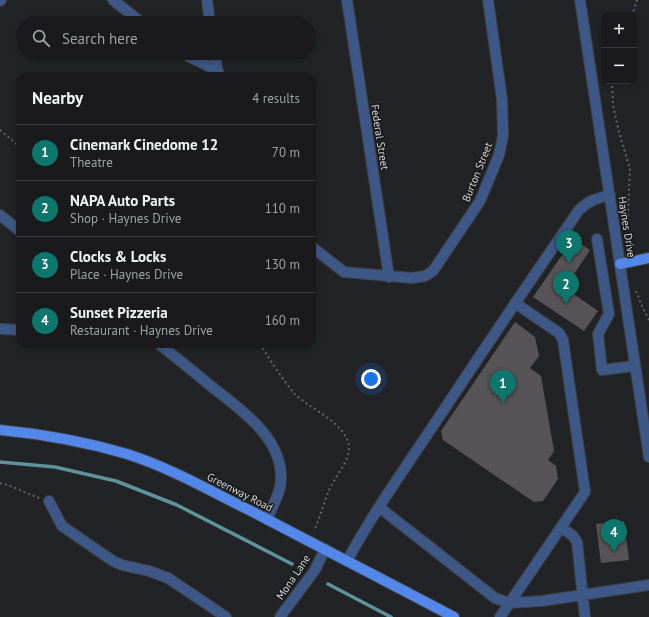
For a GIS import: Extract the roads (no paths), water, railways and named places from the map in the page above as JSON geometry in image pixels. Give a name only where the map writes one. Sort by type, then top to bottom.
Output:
[{"type":"main road","points":[[620,264],[649,258]]},
{"type":"main road","name":"Greenway Road","points":[[0,430],[28,432],[52,436],[128,455],[186,479],[267,519],[454,617]]},
{"type":"street","points":[[113,0],[133,16]]},
{"type":"street","points":[[207,0],[209,16]]},
{"type":"street","name":"Federal Street","points":[[347,0],[389,277]]},
{"type":"street","name":"Burton Street","points":[[316,250],[344,272],[412,278],[425,276],[433,271],[480,201],[499,154],[503,136],[502,99],[488,0]]},
{"type":"street","name":"Haynes Drive","points":[[580,0],[649,457]]},
{"type":"street","points":[[194,60],[215,72]]},
{"type":"street","points":[[216,60],[218,72]]},
{"type":"street","points":[[347,561],[379,506],[579,210],[585,204],[594,199],[610,195]]},
{"type":"street","points":[[0,214],[16,228]]},
{"type":"street","points":[[597,239],[609,314],[598,334],[602,370],[635,366]]},
{"type":"street","points":[[500,617],[585,492],[563,340],[559,333],[515,303]]},
{"type":"street","points":[[0,329],[16,330]]},
{"type":"street","points":[[164,348],[248,416],[269,441],[276,453],[280,467],[281,480],[278,494],[267,519]]},
{"type":"street","points":[[49,501],[62,526],[113,561],[122,565],[149,570],[168,578],[226,617]]},
{"type":"street","points":[[379,506],[495,598],[509,603],[542,601],[649,586]]},
{"type":"street","points":[[561,527],[574,536],[577,542],[585,617]]},
{"type":"street","name":"Mona Lane","points":[[281,617],[315,570],[325,549]]},
{"type":"waterway","points":[[0,462],[55,467],[116,481],[177,505],[292,564]]},
{"type":"waterway","points":[[328,584],[391,617]]},
{"type":"place","name":"Clocks & Locks","points":[[569,263]]},
{"type":"place","name":"NAPA Auto Parts","points":[[566,304]]},
{"type":"place","name":"Cinemark Cinedome 12","points":[[503,403]]},
{"type":"place","name":"Sunset Pizzeria","points":[[614,552]]}]
